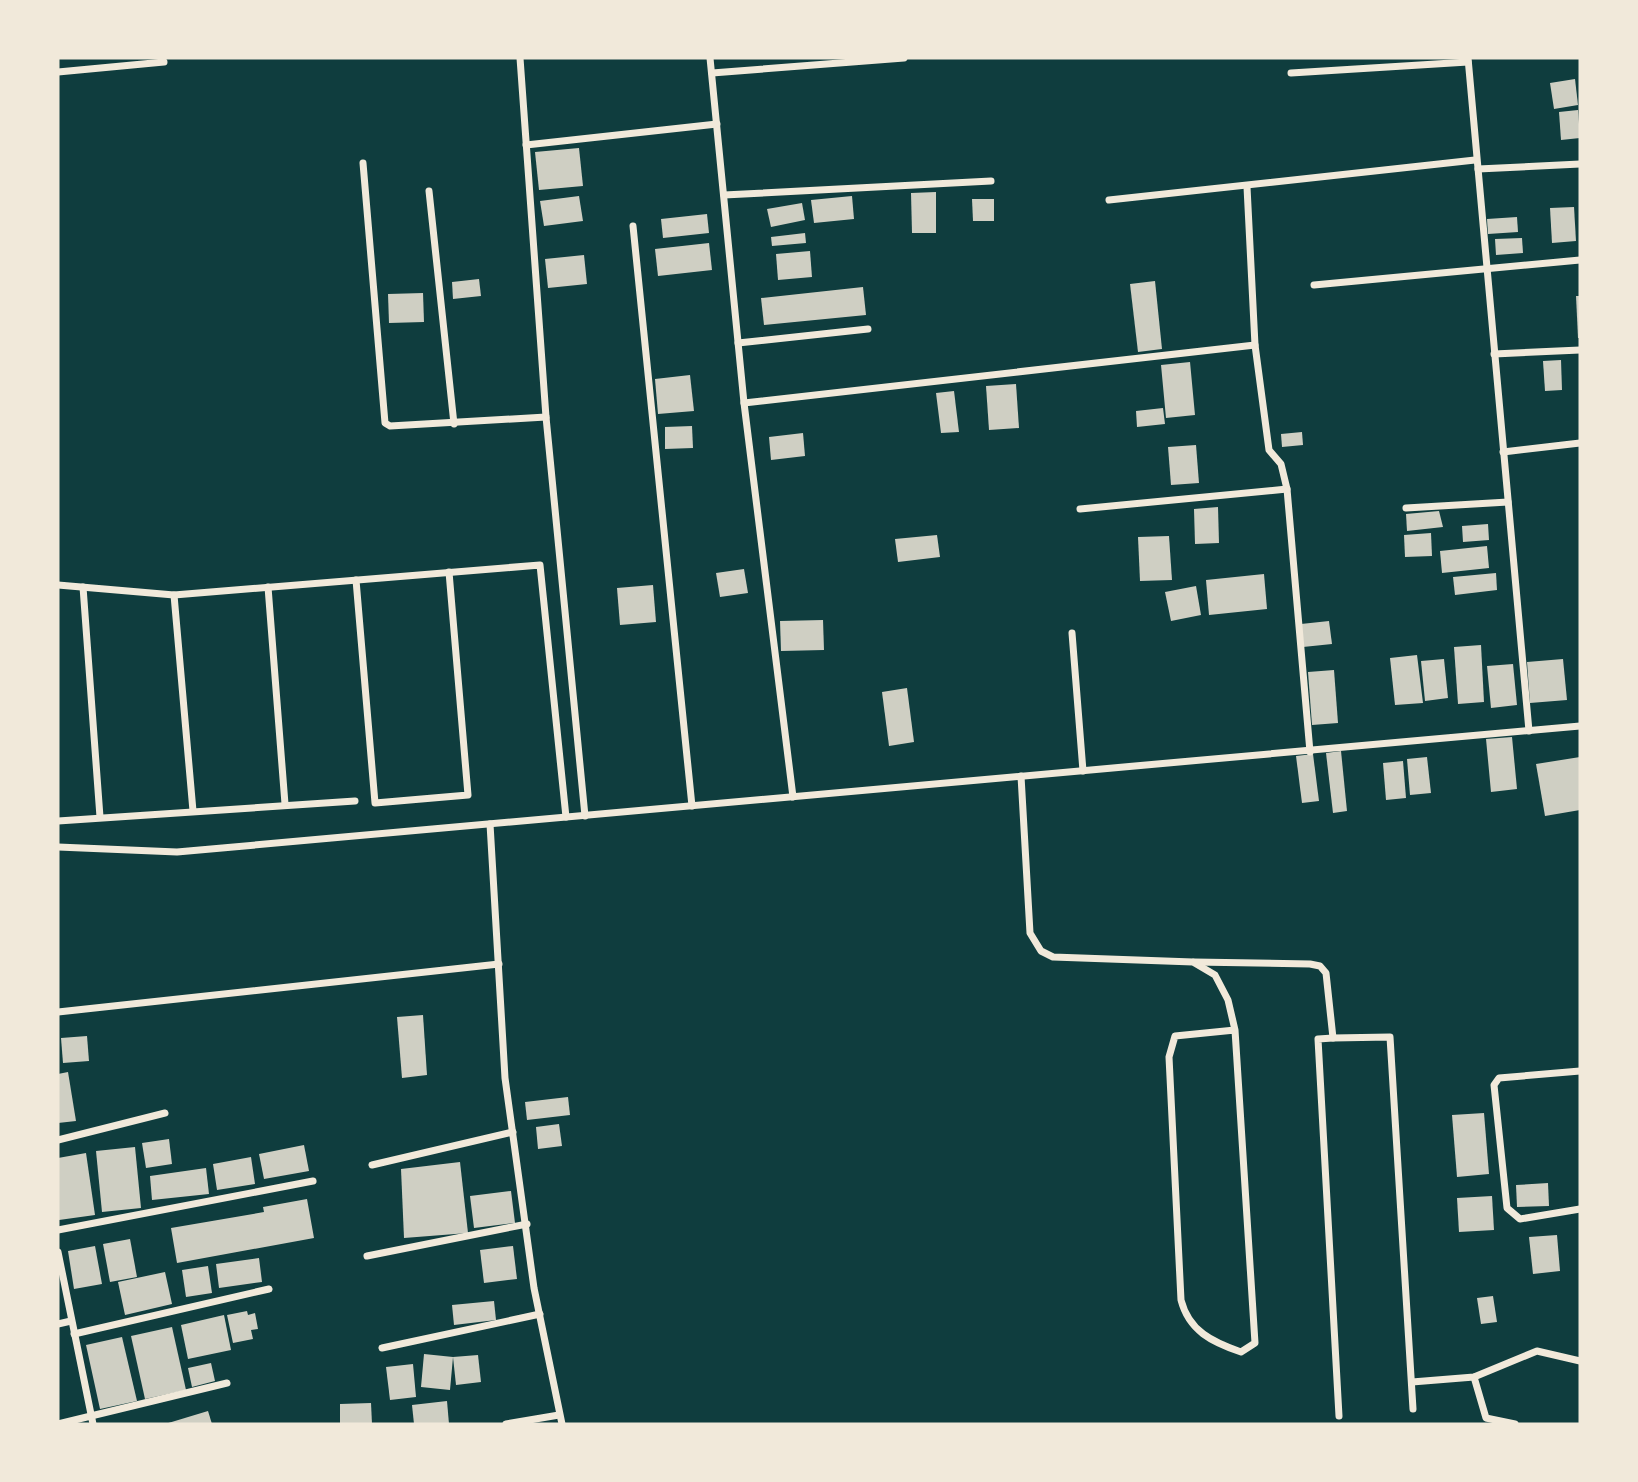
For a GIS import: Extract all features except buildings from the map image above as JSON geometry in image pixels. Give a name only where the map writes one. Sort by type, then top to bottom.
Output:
[{"type":"street","points":[[520,58],[546,417],[585,816]]},
{"type":"street","points":[[710,58],[744,403],[793,797]]},
{"type":"street","points":[[712,73],[904,58]]},
{"type":"street","points":[[1291,73],[1468,60],[1529,731]]},
{"type":"street","points":[[58,72],[164,62]]},
{"type":"street","points":[[526,145],[717,124]]},
{"type":"street","points":[[1109,200],[1475,160]]},
{"type":"street","points":[[363,163],[385,423],[390,426],[454,424],[546,417]]},
{"type":"street","points":[[1478,169],[1580,164]]},
{"type":"street","points":[[724,195],[991,181]]},
{"type":"street","points":[[1247,187],[1255,345],[1269,450],[1281,464],[1287,489],[1310,752]]},
{"type":"street","points":[[429,191],[454,424]]},
{"type":"street","points":[[633,226],[692,806]]},
{"type":"street","points":[[1314,285],[1580,260]]},
{"type":"street","points":[[738,344],[868,329]]},
{"type":"street","points":[[744,403],[1255,345]]},
{"type":"street","points":[[1494,354],[1580,350]]},
{"type":"street","points":[[1503,452],[1580,443]]},
{"type":"street","points":[[1080,509],[1287,489]]},
{"type":"street","points":[[1406,508],[1508,502]]},
{"type":"street","points":[[58,585],[174,595],[540,565],[566,817]]},
{"type":"street","points":[[356,580],[374,803],[388,802],[468,795],[449,572]]},
{"type":"street","points":[[83,587],[100,817]]},
{"type":"street","points":[[268,587],[285,804]]},
{"type":"street","points":[[174,595],[193,811]]},
{"type":"street","points":[[1072,634],[1083,771]]},
{"type":"street","points":[[58,847],[177,852],[1580,726]]},
{"type":"street","points":[[1021,776],[1030,933],[1041,951],[1053,957],[1268,962],[1320,967],[1326,973],[1329,985],[1333,1038]]},
{"type":"street","points":[[58,821],[355,800]]},
{"type":"street","points":[[490,824],[505,1078],[534,1288],[562,1424]]},
{"type":"street","points":[[1193,962],[1215,975],[1228,1000],[1235,1030],[1255,1343],[1241,1352],[1216,1343],[1185,1317],[1181,1300],[1169,1057],[1171,1041],[1175,1036],[1235,1030]]},
{"type":"street","points":[[58,1012],[499,964]]},
{"type":"street","points":[[1339,1416],[1323,1087],[1318,1040],[1333,1038],[1390,1037],[1413,1409]]},
{"type":"street","points":[[1580,1071],[1499,1079],[1494,1085],[1507,1208],[1520,1219],[1580,1209]]},
{"type":"street","points":[[58,1140],[165,1113]]},
{"type":"street","points":[[372,1165],[513,1132]]},
{"type":"street","points":[[58,1230],[313,1181]]},
{"type":"street","points":[[367,1256],[527,1224]]},
{"type":"street","points":[[58,1252],[92,1420]]},
{"type":"street","points":[[74,1334],[269,1289]]},
{"type":"street","points":[[382,1348],[540,1314]]},
{"type":"street","points":[[58,1324],[71,1321]]},
{"type":"street","points":[[1412,1382],[1475,1377],[1537,1352],[1580,1361]]},
{"type":"street","points":[[1475,1377],[1486,1418],[1515,1424]]},
{"type":"street","points":[[58,1423],[92,1420],[227,1383]]},
{"type":"street","points":[[506,1424],[559,1415]]}]
